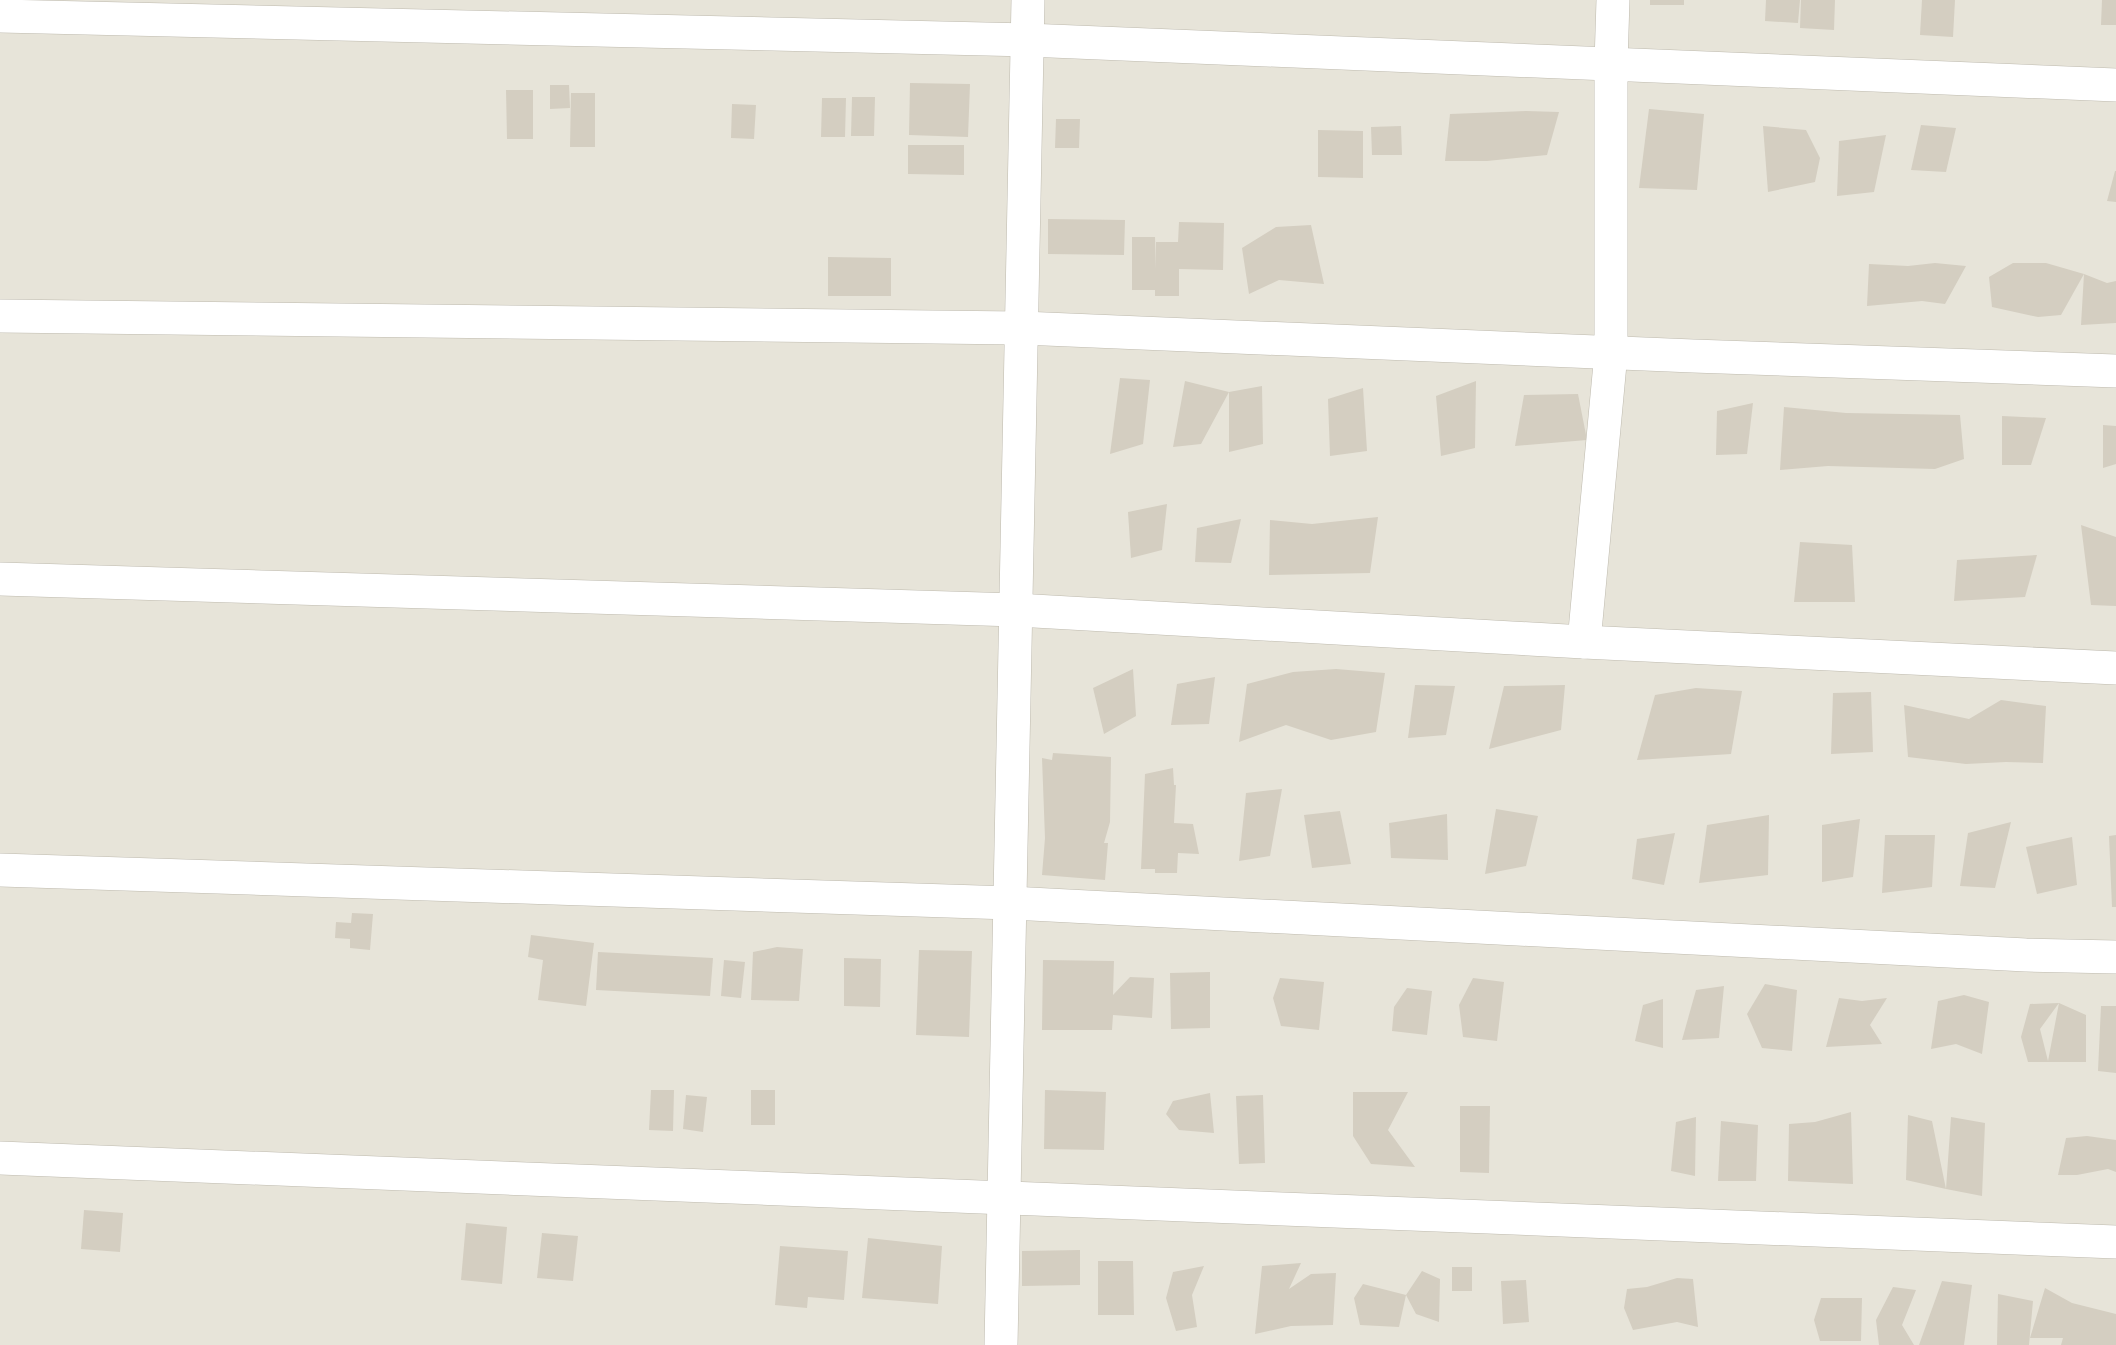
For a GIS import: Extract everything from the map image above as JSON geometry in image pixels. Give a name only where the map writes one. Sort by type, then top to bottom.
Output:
[{"type":"street","points":[[1001,1345],[1028,0]]},
{"type":"street","points":[[1584,642],[1611,353],[1613,0]]},
{"type":"street","points":[[0,16],[1027,40],[2116,85]]},
{"type":"street","points":[[0,316],[1022,328],[1611,353],[2116,371]]},
{"type":"street","points":[[0,579],[1016,610],[1584,642],[2116,668]]},
{"type":"street","points":[[0,870],[1010,903],[2026,955],[2116,957]]},
{"type":"street","points":[[0,1158],[2116,1242]]},
{"type":"shaded area","points":[[0,0],[2116,0],[2116,1345],[0,1345]]},
{"type":"building","points":[[1650,0],[1684,0],[1684,5],[1650,5]]},
{"type":"building","points":[[1766,0],[1800,0],[1798,23],[1765,21]]},
{"type":"building","points":[[1801,0],[1835,0],[1834,30],[1800,28]]},
{"type":"building","points":[[1922,0],[1955,0],[1953,37],[1920,35]]},
{"type":"building","points":[[2102,0],[2116,0],[2116,25],[2101,25]]},
{"type":"building","points":[[910,83],[970,84],[968,137],[909,135]]},
{"type":"building","points":[[550,85],[569,85],[570,108],[550,109]]},
{"type":"building","points":[[506,90],[533,90],[533,139],[507,139]]},
{"type":"building","points":[[571,93],[595,93],[595,147],[570,147]]},
{"type":"building","points":[[852,97],[875,97],[874,136],[851,136]]},
{"type":"building","points":[[822,98],[846,98],[845,137],[821,137]]},
{"type":"building","points":[[732,104],[756,105],[754,139],[731,138]]},
{"type":"building","points":[[1649,109],[1704,114],[1697,190],[1639,188]]},
{"type":"building","points":[[1559,112],[1547,155],[1487,161],[1445,161],[1450,114]]},
{"type":"building","points":[[1056,119],[1080,119],[1079,148],[1055,148]]},
{"type":"building","points":[[1921,125],[1956,128],[1946,172],[1911,170]]},
{"type":"building","points":[[1401,126],[1402,155],[1372,155],[1371,127]]},
{"type":"building","points":[[1763,126],[1806,130],[1820,158],[1815,182],[1768,192]]},
{"type":"building","points":[[1318,130],[1363,131],[1363,178],[1318,177]]},
{"type":"building","points":[[1886,135],[1874,192],[1837,196],[1839,141]]},
{"type":"building","points":[[908,145],[964,145],[964,175],[908,174]]},
{"type":"building","points":[[2115,171],[2116,202],[2107,201]]},
{"type":"building","points":[[1048,219],[1125,220],[1124,255],[1048,254]]},
{"type":"building","points":[[1179,222],[1224,223],[1223,270],[1179,269],[1179,296],[1155,296],[1155,290],[1132,290],[1132,237],[1155,237],[1156,269],[1156,242],[1178,242]]},
{"type":"building","points":[[1311,225],[1324,284],[1279,280],[1249,294],[1242,248],[1276,227]]},
{"type":"building","points":[[828,257],[891,258],[891,296],[828,296]]},
{"type":"building","points":[[1935,263],[1966,266],[1945,304],[1922,301],[1867,306],[1869,264],[1908,266]]},
{"type":"building","points":[[2013,263],[2046,263],[2084,274],[2061,315],[2038,317],[1992,307],[1989,277]]},
{"type":"building","points":[[2084,274],[2107,283],[2116,281],[2116,323],[2081,325]]},
{"type":"building","points":[[1120,378],[1150,380],[1143,444],[1110,454]]},
{"type":"building","points":[[1185,381],[1229,392],[1201,444],[1173,447]]},
{"type":"building","points":[[1476,381],[1475,448],[1441,456],[1436,396]]},
{"type":"building","points":[[1262,386],[1263,444],[1229,452],[1229,392]]},
{"type":"building","points":[[1363,388],[1367,451],[1330,456],[1328,399]]},
{"type":"building","points":[[1578,394],[1587,440],[1515,446],[1524,395]]},
{"type":"building","points":[[1753,403],[1747,454],[1716,455],[1717,411]]},
{"type":"building","points":[[1784,407],[1846,413],[1960,415],[1964,459],[1935,469],[1828,466],[1780,470]]},
{"type":"building","points":[[2002,416],[2046,418],[2031,465],[2002,465]]},
{"type":"building","points":[[2103,425],[2116,426],[2116,464],[2103,468]]},
{"type":"building","points":[[1167,504],[1162,550],[1131,558],[1128,512]]},
{"type":"building","points":[[1378,517],[1370,573],[1269,575],[1270,520],[1312,524]]},
{"type":"building","points":[[1241,519],[1231,563],[1195,562],[1197,528]]},
{"type":"building","points":[[2081,525],[2116,537],[2116,606],[2091,605]]},
{"type":"building","points":[[1800,542],[1852,545],[1855,602],[1794,602]]},
{"type":"building","points":[[2037,555],[2025,597],[1954,601],[1957,560]]},
{"type":"building","points":[[1133,669],[1136,716],[1104,734],[1093,688]]},
{"type":"building","points":[[1336,669],[1385,673],[1376,732],[1331,740],[1286,725],[1239,742],[1247,684],[1293,672]]},
{"type":"building","points":[[1215,677],[1209,724],[1171,725],[1177,684]]},
{"type":"building","points":[[1415,685],[1455,686],[1446,735],[1408,738]]},
{"type":"building","points":[[1565,685],[1561,730],[1489,749],[1504,686]]},
{"type":"building","points":[[1696,688],[1742,691],[1731,754],[1637,760],[1655,695]]},
{"type":"building","points":[[1871,692],[1873,752],[1831,754],[1833,693]]},
{"type":"building","points":[[2001,700],[2046,706],[2043,763],[1966,764],[1908,757],[1904,705],[1969,719]]},
{"type":"building","points":[[1053,753],[1111,757],[1110,822],[1104,843],[1108,843],[1105,880],[1042,875],[1045,838],[1042,758],[1052,760]]},
{"type":"building","points":[[1173,768],[1174,785],[1176,785],[1174,823],[1193,824],[1199,854],[1178,853],[1177,873],[1155,873],[1155,869],[1141,869],[1145,774]]},
{"type":"building","points":[[1282,789],[1270,856],[1239,861],[1246,793]]},
{"type":"building","points":[[1496,809],[1538,816],[1526,866],[1485,874]]},
{"type":"building","points":[[1340,811],[1351,864],[1312,868],[1304,815]]},
{"type":"building","points":[[1447,814],[1448,860],[1391,858],[1389,823]]},
{"type":"building","points":[[1769,815],[1768,875],[1699,883],[1707,825]]},
{"type":"building","points":[[1860,819],[1853,877],[1822,882],[1822,825]]},
{"type":"building","points":[[2011,822],[1995,888],[1960,886],[1968,833]]},
{"type":"building","points":[[1675,833],[1664,885],[1632,879],[1637,839]]},
{"type":"building","points":[[1885,835],[1935,835],[1932,887],[1882,893]]},
{"type":"building","points":[[2116,835],[2116,907],[2112,907],[2109,836]]},
{"type":"building","points":[[2072,837],[2077,885],[2037,894],[2026,847]]},
{"type":"building","points":[[352,913],[373,914],[370,950],[350,948],[350,939],[335,938],[336,922],[351,923]]},
{"type":"building","points":[[531,935],[594,943],[586,1006],[538,1000],[543,960],[528,957]]},
{"type":"building","points":[[777,947],[803,949],[799,1001],[751,1000],[753,952]]},
{"type":"building","points":[[919,950],[972,951],[969,1037],[916,1035]]},
{"type":"building","points":[[598,952],[713,958],[710,996],[596,990]]},
{"type":"building","points":[[844,958],[881,959],[880,1007],[844,1006]]},
{"type":"building","points":[[724,960],[745,962],[741,998],[721,996]]},
{"type":"building","points":[[1043,960],[1114,961],[1113,995],[1130,977],[1154,978],[1152,1018],[1113,1015],[1112,1030],[1042,1030]]},
{"type":"building","points":[[1210,972],[1210,1028],[1171,1029],[1170,973]]},
{"type":"building","points":[[1280,978],[1324,982],[1319,1030],[1281,1026],[1273,998]]},
{"type":"building","points":[[1473,978],[1504,982],[1497,1041],[1463,1037],[1459,1005]]},
{"type":"building","points":[[1765,984],[1797,990],[1792,1051],[1762,1048],[1747,1014]]},
{"type":"building","points":[[1724,986],[1719,1038],[1682,1040],[1696,990]]},
{"type":"building","points":[[1407,988],[1432,991],[1427,1035],[1392,1031],[1394,1007]]},
{"type":"building","points":[[1964,995],[1989,1002],[1982,1054],[1956,1044],[1931,1049],[1938,1001]]},
{"type":"building","points":[[1839,998],[1862,1001],[1887,998],[1870,1025],[1882,1044],[1826,1047]]},
{"type":"building","points":[[1663,999],[1663,1048],[1635,1041],[1643,1005]]},
{"type":"building","points":[[2059,1003],[2086,1015],[2086,1062],[2028,1062],[2021,1037],[2030,1004]],"holes":[[[2059,1003],[2048,1061],[2040,1029]]]},
{"type":"building","points":[[2101,1006],[2116,1006],[2116,1073],[2098,1071]]},
{"type":"building","points":[[651,1090],[674,1090],[673,1131],[649,1130]]},
{"type":"building","points":[[751,1090],[775,1090],[775,1125],[751,1125]]},
{"type":"building","points":[[1045,1090],[1106,1092],[1104,1150],[1044,1149]]},
{"type":"building","points":[[1353,1092],[1408,1092],[1388,1130],[1415,1167],[1371,1164],[1353,1136]]},
{"type":"building","points":[[1210,1093],[1214,1133],[1179,1130],[1166,1114],[1173,1101]]},
{"type":"building","points":[[686,1095],[707,1097],[703,1132],[683,1129]]},
{"type":"building","points":[[1263,1095],[1265,1163],[1239,1164],[1236,1096]]},
{"type":"building","points":[[1460,1106],[1490,1106],[1489,1173],[1460,1172]]},
{"type":"building","points":[[1851,1112],[1853,1184],[1788,1181],[1789,1124],[1815,1122]]},
{"type":"building","points":[[1908,1115],[1932,1121],[1946,1189],[1906,1180]]},
{"type":"building","points":[[1696,1117],[1695,1176],[1671,1171],[1676,1122]]},
{"type":"building","points":[[1951,1117],[1985,1123],[1982,1196],[1946,1189]]},
{"type":"building","points":[[1721,1121],[1758,1125],[1756,1181],[1718,1181]]},
{"type":"building","points":[[2087,1136],[2116,1140],[2116,1172],[2108,1169],[2077,1175],[2058,1175],[2066,1138]]},
{"type":"building","points":[[84,1210],[123,1213],[120,1252],[81,1249]]},
{"type":"building","points":[[466,1223],[507,1227],[502,1284],[461,1280]]},
{"type":"building","points":[[542,1233],[578,1236],[573,1281],[537,1278]]},
{"type":"building","points":[[868,1238],[942,1246],[938,1304],[862,1298]]},
{"type":"building","points":[[780,1246],[848,1251],[844,1300],[808,1297],[807,1308],[775,1305]]},
{"type":"building","points":[[1080,1250],[1080,1285],[1022,1286],[1022,1251]]},
{"type":"building","points":[[1098,1261],[1133,1261],[1134,1315],[1098,1315]]},
{"type":"building","points":[[1301,1263],[1289,1289],[1311,1274],[1336,1273],[1333,1325],[1291,1326],[1255,1334],[1262,1266]]},
{"type":"building","points":[[1204,1266],[1192,1295],[1197,1327],[1176,1331],[1166,1298],[1173,1272]]},
{"type":"building","points":[[1452,1267],[1472,1267],[1472,1291],[1452,1291]]},
{"type":"building","points":[[1422,1271],[1440,1279],[1439,1322],[1416,1314],[1406,1295]]},
{"type":"building","points":[[1677,1278],[1693,1279],[1698,1327],[1677,1322],[1633,1330],[1624,1308],[1627,1289],[1647,1287]]},
{"type":"building","points":[[1526,1280],[1529,1322],[1503,1324],[1501,1281]]},
{"type":"building","points":[[1942,1281],[1972,1285],[1964,1345],[1919,1345]]},
{"type":"building","points":[[1363,1284],[1406,1295],[1399,1327],[1360,1325],[1354,1298]]},
{"type":"building","points":[[1893,1287],[1916,1290],[1902,1325],[1914,1345],[1879,1345],[1876,1320]]},
{"type":"building","points":[[2045,1288],[2072,1303],[2116,1314],[2116,1345],[2061,1345],[2063,1338],[2030,1338]]},
{"type":"building","points":[[1998,1294],[2033,1301],[2029,1345],[1997,1345]]},
{"type":"building","points":[[1821,1298],[1862,1298],[1861,1341],[1820,1341],[1814,1320]]}]
